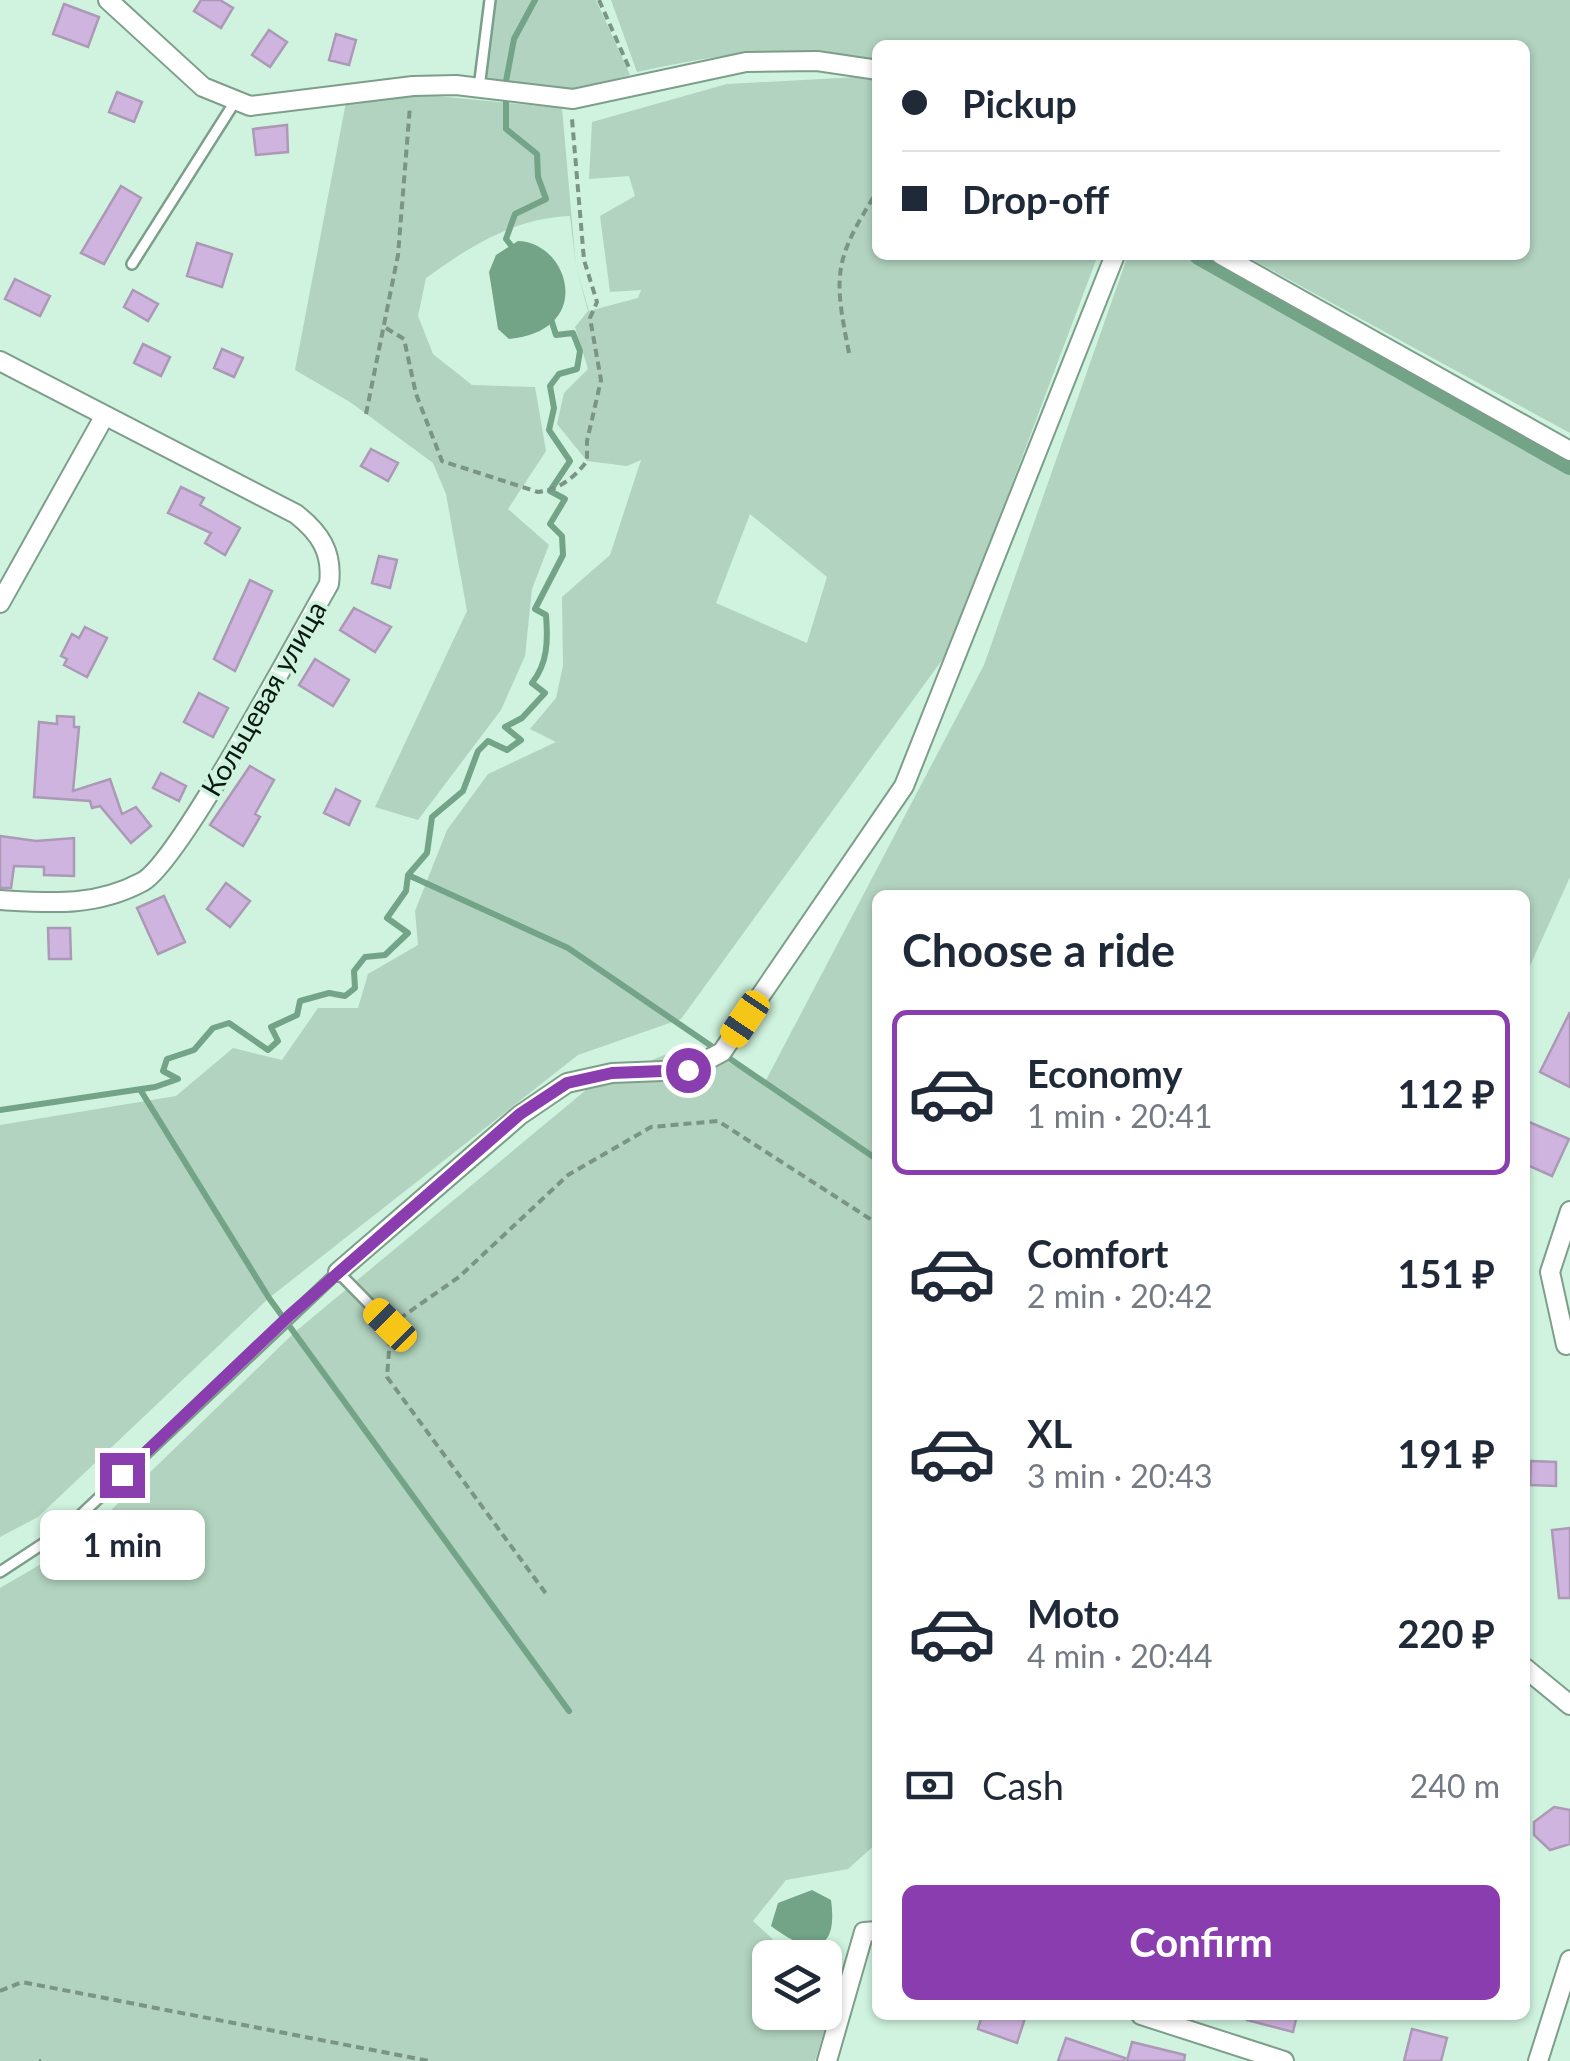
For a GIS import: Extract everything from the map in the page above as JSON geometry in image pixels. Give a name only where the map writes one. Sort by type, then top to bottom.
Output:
[{"type":"street","points":[[108,0],[202,87],[250,106],[413,86],[479,88],[573,99],[746,62],[818,61],[872,69]]},
{"type":"street","points":[[338,1272],[520,1114],[567,1083],[612,1073],[688,1070],[722,1052],[904,786],[1113,260]]},
{"type":"street","points":[[1230,260],[1570,451]]},
{"type":"street","name":"Кольцевая улица","points":[[0,361],[296,514],[315,529],[326,548],[329,584],[180,839],[147,880],[78,904],[0,900]]},
{"type":"street","points":[[0,603],[104,417]]},
{"type":"street","points":[[1566,1346],[1550,1272],[1570,1212]]},
{"type":"street","points":[[1530,1672],[1570,1705]]},
{"type":"street","points":[[827,2061],[864,1932],[872,1931]]},
{"type":"street","points":[[1538,2061],[1570,1960]]},
{"type":"street","points":[[1157,2020],[1284,2061]]},
{"type":"lane","points":[[479,88],[490,0]]},
{"type":"lane","points":[[132,264],[236,100]]},
{"type":"lane","points":[[0,1572],[67,1528],[338,1272],[390,1325]]},
{"type":"path","points":[[599,0],[635,84]]},
{"type":"path","points":[[366,414],[386,328],[413,86]]},
{"type":"path","points":[[386,328],[404,339],[416,394],[442,461],[512,487],[550,491],[576,475],[588,461],[587,441],[602,380],[590,318],[597,302],[584,260],[580,179],[571,142],[573,99]]},
{"type":"path","points":[[848,353],[836,282],[846,244],[872,200]]},
{"type":"path","points":[[547,1595],[387,1378],[390,1325],[459,1277],[568,1175],[651,1127],[718,1121],[872,1220]]},
{"type":"path","points":[[0,1991],[22,1982],[429,2061]]},
{"type":"shaded area","points":[[494,0],[596,0],[630,75],[569,91],[482,81]]},
{"type":"shaded area","points":[[611,0],[1570,0],[1570,433],[1253,260],[1530,260],[1530,40],[872,40],[872,61],[816,53],[757,53],[637,72]]},
{"type":"shaded area","points":[[872,76],[872,260],[1096,260],[950,649],[681,1019],[578,1055],[269,1298],[38,1517],[0,1537],[0,1125],[176,1096],[233,1048],[282,1060],[318,1008],[358,1008],[368,974],[418,945],[415,911],[447,830],[488,774],[556,742],[530,729],[556,698],[563,666],[562,597],[610,555],[641,460],[627,466],[587,461],[557,424],[564,393],[588,369],[575,327],[588,311],[576,267],[589,311],[638,298],[641,290],[610,292],[600,216],[635,196],[629,176],[589,179],[592,122],[727,84]],"holes":[[[750,514],[827,577],[807,643],[716,603]]]},
{"type":"shaded area","points":[[425,95],[562,108],[576,267],[570,216],[530,222],[476,245],[426,278],[418,316],[433,354],[472,385],[535,387],[546,451],[508,509],[549,545],[532,589],[525,656],[501,710],[418,820],[375,807],[467,611],[446,494],[433,463],[350,402],[295,370],[346,102]]},
{"type":"shaded area","points":[[518,241],[536,245],[561,270],[564,305],[554,320],[536,333],[509,339],[498,329],[489,272],[496,255]]},
{"type":"shaded area","points":[[1126,260],[1206,260],[1570,475],[1570,877],[1530,966],[1530,890],[872,890],[872,1847],[848,1869],[786,1880],[753,1921],[774,1940],[752,1940],[752,2030],[825,2030],[815,2061],[0,2061],[0,1588],[77,1543],[295,1332],[592,1085],[693,1043],[765,1082],[984,665]]},
{"type":"shaded area","points":[[812,1890],[831,1900],[832,1919],[826,1940],[793,1940],[771,1926],[778,1903]]},
{"type":"building","points":[[201,0],[220,0],[233,8],[221,28],[194,11]]},
{"type":"building","points":[[64,4],[99,17],[88,47],[53,34]]},
{"type":"building","points":[[269,30],[287,42],[270,67],[252,55]]},
{"type":"building","points":[[336,34],[356,40],[349,65],[329,60]]},
{"type":"building","points":[[117,92],[142,102],[134,122],[109,112]]},
{"type":"building","points":[[287,125],[288,152],[256,155],[253,129]]},
{"type":"building","points":[[121,186],[141,198],[104,264],[81,253]]},
{"type":"building","points":[[197,243],[232,254],[222,287],[187,276]]},
{"type":"building","points":[[15,279],[50,296],[40,316],[5,299]]},
{"type":"building","points":[[133,290],[158,304],[148,321],[124,307]]},
{"type":"building","points":[[143,344],[170,357],[161,376],[134,363]]},
{"type":"building","points":[[222,349],[243,358],[234,377],[214,368]]},
{"type":"building","points":[[371,449],[398,463],[388,481],[361,466]]},
{"type":"building","points":[[181,487],[204,498],[200,505],[240,528],[225,555],[205,543],[211,533],[168,513]]},
{"type":"building","points":[[379,556],[397,560],[390,588],[372,583]]},
{"type":"building","points":[[250,580],[272,591],[235,671],[214,659]]},
{"type":"building","points":[[354,608],[391,627],[375,652],[340,630]]},
{"type":"building","points":[[85,627],[107,638],[87,677],[64,665],[67,659],[61,656],[72,634],[79,638]]},
{"type":"building","points":[[315,659],[349,680],[333,706],[299,685]]},
{"type":"building","points":[[199,693],[228,708],[213,737],[184,722]]},
{"type":"building","points":[[57,716],[74,717],[74,727],[79,727],[73,791],[110,779],[122,814],[136,807],[151,826],[131,843],[100,806],[92,808],[90,801],[34,797],[39,722],[57,724]]},
{"type":"building","points":[[250,766],[274,780],[255,814],[260,817],[243,846],[210,825]]},
{"type":"building","points":[[161,773],[186,786],[179,801],[153,788]]},
{"type":"building","points":[[336,789],[360,801],[349,825],[324,813]]},
{"type":"building","points":[[0,836],[36,841],[74,838],[74,876],[44,875],[44,867],[14,866],[11,888],[0,888]]},
{"type":"building","points":[[226,883],[250,901],[230,927],[207,909]]},
{"type":"building","points":[[164,896],[185,942],[158,954],[137,908]]},
{"type":"building","points":[[48,928],[70,928],[71,959],[49,959]]},
{"type":"building","points":[[1570,1012],[1570,1087],[1540,1072]]},
{"type":"building","points":[[1530,1122],[1569,1139],[1552,1176],[1530,1166]]},
{"type":"building","points":[[1531,1461],[1556,1462],[1556,1486],[1530,1485]]},
{"type":"building","points":[[1570,1528],[1570,1598],[1559,1598],[1552,1530]]},
{"type":"building","points":[[1554,1807],[1570,1810],[1570,1844],[1550,1850],[1534,1835],[1534,1822]]},
{"type":"building","points":[[981,2020],[1024,2020],[1017,2043],[978,2029]]},
{"type":"building","points":[[1247,2020],[1296,2020],[1293,2032]]},
{"type":"building","points":[[1412,2029],[1447,2038],[1441,2061],[1404,2061]]},
{"type":"building","points":[[1066,2038],[1125,2058],[1124,2061],[1058,2061]]},
{"type":"building","points":[[1132,2042],[1185,2055],[1184,2061],[1127,2061]]},
{"type":"waterway","points":[[514,249],[506,239],[515,214],[546,199],[538,177],[537,154],[506,129],[506,81],[514,39],[535,0]]},
{"type":"waterway","points":[[1208,260],[1570,465]]},
{"type":"waterway","points":[[0,1110],[155,1087],[178,1079],[163,1071],[167,1059],[194,1050],[213,1028],[229,1023],[268,1050],[278,1041],[271,1027],[297,1015],[300,1001],[329,993],[345,996],[355,988],[354,971],[365,957],[385,955],[408,933],[387,918],[406,891],[408,875],[427,853],[432,817],[463,791],[478,751],[488,741],[507,750],[521,740],[505,727],[522,718],[545,693],[532,683],[544,659],[547,642],[546,615],[535,609],[563,555],[562,536],[550,524],[565,499],[550,491],[570,461],[549,430],[554,408],[550,386],[559,374],[577,369],[580,351],[573,333],[556,335],[551,319]]},
{"type":"waterway","points":[[408,875],[568,948],[872,1156]]},
{"type":"waterway","points":[[141,1091],[269,1298],[569,1711]]},
{"type":"route","points":[[122,1475],[290,1315],[520,1114],[567,1083],[612,1073],[688,1070]]}]
